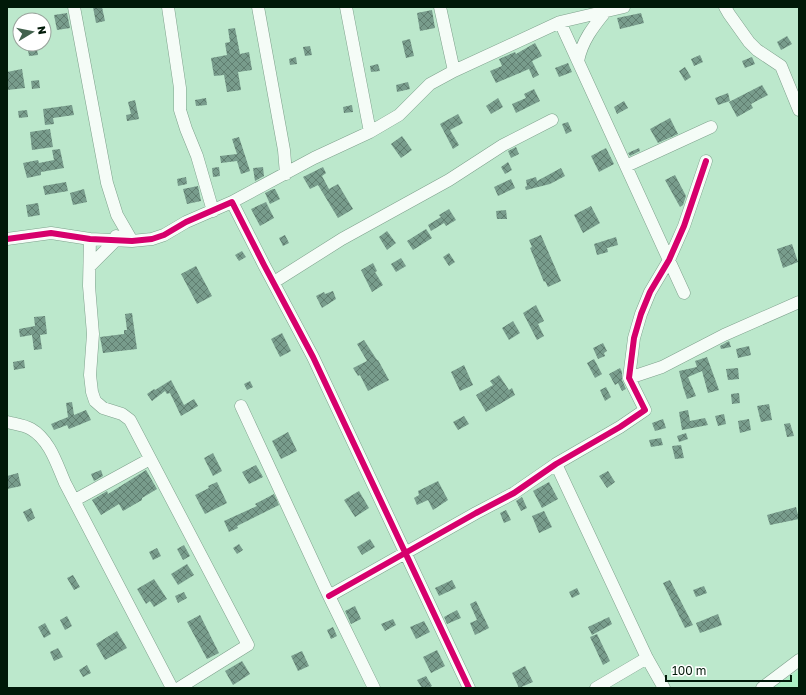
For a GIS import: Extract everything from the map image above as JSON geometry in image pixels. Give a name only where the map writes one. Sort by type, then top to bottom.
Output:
[{"type":"street","points":[[74,7],[108,183],[117,216],[132,241]]},
{"type":"street","points":[[168,7],[180,88],[180,110],[186,130],[197,156],[213,211]]},
{"type":"street","points":[[258,7],[284,150],[286,174]]},
{"type":"street","points":[[346,7],[370,132]]},
{"type":"street","points":[[440,7],[454,71]]},
{"type":"street","points":[[7,239],[52,233],[90,239],[132,241],[152,239],[164,235],[186,222],[232,202],[314,158],[370,132],[399,115],[430,84],[454,71],[560,22],[624,7]]},
{"type":"street","points":[[725,7],[749,42],[757,50],[781,66],[799,110]]},
{"type":"street","points":[[578,61],[580,49],[589,32],[606,11]]},
{"type":"street","points":[[560,22],[684,293]]},
{"type":"street","points":[[274,282],[342,239],[449,180],[503,145],[552,120]]},
{"type":"street","points":[[626,166],[711,127]]},
{"type":"street","points":[[329,596],[514,493],[556,464],[620,427],[645,410],[629,378],[634,338],[641,314],[650,292],[669,260],[684,226],[706,161]]},
{"type":"street","points":[[232,202],[264,266],[314,357],[469,688]]},
{"type":"street","points":[[90,266],[116,240],[117,216]]},
{"type":"street","points":[[90,239],[89,286],[93,334],[90,375],[92,392],[95,401],[102,408],[122,414],[130,420],[248,644],[180,688]]},
{"type":"street","points":[[629,378],[662,368],[724,335],[799,302]]},
{"type":"street","points":[[241,406],[329,596],[374,688]]},
{"type":"street","points":[[7,422],[31,429],[40,436],[50,449],[65,483],[172,688]]},
{"type":"street","points":[[75,500],[150,458]]},
{"type":"street","points":[[556,464],[647,658],[664,688]]},
{"type":"street","points":[[596,688],[647,658]]},
{"type":"street","points":[[770,686],[799,660]]},
{"type":"shaded area","points":[[799,670],[799,688],[773,688],[782,682]]},
{"type":"building","points":[[93,7],[102,7],[105,21],[96,23]]},
{"type":"building","points":[[432,10],[435,28],[420,31],[417,13]]},
{"type":"building","points":[[67,13],[70,28],[57,30],[54,15]]},
{"type":"building","points":[[641,13],[644,23],[620,29],[617,18]]},
{"type":"building","points":[[235,28],[240,54],[249,52],[252,70],[238,72],[241,90],[227,92],[224,75],[214,76],[211,58],[227,55],[225,43],[230,42],[228,29]]},
{"type":"building","points":[[787,36],[792,44],[781,50],[777,42]]},
{"type":"building","points":[[410,39],[414,56],[406,58],[402,41]]},
{"type":"building","points":[[535,43],[542,56],[532,61],[539,75],[533,78],[529,69],[496,83],[490,71],[502,66],[499,59],[515,52],[516,54]]},
{"type":"building","points":[[310,46],[312,55],[305,56],[303,47]]},
{"type":"building","points":[[28,52],[37,52],[38,55],[29,56]]},
{"type":"building","points":[[700,55],[703,62],[694,66],[691,59]]},
{"type":"building","points":[[296,57],[297,64],[290,65],[289,59]]},
{"type":"building","points":[[752,57],[755,64],[745,68],[742,61]]},
{"type":"building","points":[[568,63],[572,72],[559,77],[555,68]]},
{"type":"building","points":[[378,64],[380,71],[371,72],[370,66]]},
{"type":"building","points":[[685,67],[691,77],[685,81],[679,71]]},
{"type":"building","points":[[22,69],[25,88],[7,90],[7,72]]},
{"type":"building","points":[[39,80],[40,88],[32,89],[31,81]]},
{"type":"building","points":[[408,82],[410,89],[397,92],[396,85]]},
{"type":"building","points":[[762,85],[768,95],[751,104],[753,108],[737,117],[729,102]]},
{"type":"building","points":[[534,89],[540,101],[516,113],[512,104],[526,98],[524,94]]},
{"type":"building","points":[[728,93],[730,101],[718,105],[715,98]]},
{"type":"building","points":[[206,98],[207,105],[196,106],[195,100]]},
{"type":"building","points":[[498,98],[503,107],[491,114],[486,106]]},
{"type":"building","points":[[135,100],[139,119],[127,121],[126,115],[131,114],[128,102]]},
{"type":"building","points":[[624,101],[628,108],[617,114],[614,107]]},
{"type":"building","points":[[72,105],[74,115],[53,118],[54,124],[45,125],[43,109]]},
{"type":"building","points":[[352,105],[353,112],[344,113],[343,107]]},
{"type":"building","points":[[27,110],[28,117],[19,118],[18,111]]},
{"type":"building","points":[[458,114],[463,123],[450,130],[459,145],[453,149],[440,124]]},
{"type":"building","points":[[670,118],[678,134],[658,143],[650,129]]},
{"type":"building","points":[[568,122],[572,131],[566,134],[562,124]]},
{"type":"building","points":[[50,129],[53,147],[32,150],[30,132]]},
{"type":"building","points":[[402,136],[412,150],[401,158],[391,144]]},
{"type":"building","points":[[239,137],[250,171],[241,174],[237,161],[221,163],[220,156],[237,154],[232,139]]},
{"type":"building","points":[[516,147],[519,154],[511,158],[508,151]]},
{"type":"building","points":[[606,148],[614,164],[599,172],[591,156]]},
{"type":"building","points":[[639,148],[640,151],[630,156],[628,153]]},
{"type":"building","points":[[60,149],[64,168],[41,172],[41,175],[27,178],[23,163],[38,160],[39,163],[54,160],[52,150]]},
{"type":"building","points":[[508,162],[512,170],[505,174],[501,167]]},
{"type":"building","points":[[219,167],[220,176],[213,177],[212,168]]},
{"type":"building","points":[[263,167],[264,176],[255,181],[253,168]]},
{"type":"building","points":[[323,167],[326,173],[322,176],[329,189],[338,184],[353,209],[338,218],[318,185],[310,189],[303,177]]},
{"type":"building","points":[[561,168],[565,176],[550,184],[526,190],[526,180],[536,177],[537,181]]},
{"type":"building","points":[[675,175],[686,196],[683,205],[680,207],[665,180]]},
{"type":"building","points":[[186,177],[187,184],[178,186],[177,179]]},
{"type":"building","points":[[511,179],[515,188],[498,196],[494,187]]},
{"type":"building","points":[[66,182],[68,191],[45,195],[43,186]]},
{"type":"building","points":[[198,186],[201,201],[187,204],[183,189]]},
{"type":"building","points":[[84,189],[87,202],[73,205],[70,193]]},
{"type":"building","points":[[275,189],[280,199],[270,204],[265,193]]},
{"type":"building","points":[[266,202],[274,218],[260,226],[251,209]]},
{"type":"building","points":[[38,203],[40,215],[28,217],[26,205]]},
{"type":"building","points":[[591,206],[600,223],[583,233],[574,215]]},
{"type":"building","points":[[449,209],[456,220],[446,226],[444,223],[431,231],[428,225],[441,217],[439,215]]},
{"type":"building","points":[[506,210],[507,219],[497,219],[496,211]]},
{"type":"building","points":[[426,229],[432,238],[413,250],[407,241]]},
{"type":"building","points":[[387,231],[396,243],[387,250],[379,237]]},
{"type":"building","points":[[285,235],[289,243],[283,246],[279,238]]},
{"type":"building","points":[[541,235],[561,281],[548,287],[545,281],[544,282],[530,248],[532,247],[529,240]]},
{"type":"building","points":[[616,237],[618,245],[607,248],[608,252],[597,255],[594,244]]},
{"type":"building","points":[[792,244],[798,262],[783,268],[777,249]]},
{"type":"building","points":[[242,251],[246,257],[239,261],[235,255]]},
{"type":"building","points":[[449,253],[455,262],[449,266],[443,257]]},
{"type":"building","points":[[401,258],[406,266],[396,272],[391,264]]},
{"type":"building","points":[[373,263],[377,271],[375,272],[383,285],[372,292],[361,270]]},
{"type":"building","points":[[196,266],[212,296],[197,304],[181,274]]},
{"type":"building","points":[[333,291],[336,299],[322,308],[316,296],[324,292],[325,294]]},
{"type":"building","points":[[536,305],[544,321],[538,324],[544,336],[537,340],[523,313]]},
{"type":"building","points":[[132,313],[137,349],[103,353],[100,337],[124,334],[124,330],[127,330],[125,314]]},
{"type":"building","points":[[45,316],[47,334],[40,335],[42,349],[34,350],[32,335],[20,337],[19,329],[35,326],[34,317]]},
{"type":"building","points":[[513,321],[520,333],[509,340],[502,328]]},
{"type":"building","points":[[282,333],[291,351],[280,357],[271,339]]},
{"type":"building","points":[[364,340],[378,360],[389,380],[368,391],[360,375],[358,376],[353,368],[367,361],[357,344]]},
{"type":"building","points":[[729,341],[731,347],[721,349],[720,346]]},
{"type":"building","points":[[603,343],[607,351],[604,353],[605,356],[598,359],[593,348]]},
{"type":"building","points":[[749,346],[751,355],[738,358],[736,349]]},
{"type":"building","points":[[707,357],[719,390],[708,393],[702,371],[688,377],[696,396],[687,399],[679,371],[697,367],[695,361]]},
{"type":"building","points":[[594,359],[602,374],[595,378],[587,363]]},
{"type":"building","points":[[24,360],[25,368],[14,370],[13,362]]},
{"type":"building","points":[[464,365],[473,385],[460,391],[451,372]]},
{"type":"building","points":[[620,368],[622,372],[622,380],[626,389],[622,391],[618,383],[615,385],[609,374]]},
{"type":"building","points":[[738,368],[739,379],[728,380],[726,369]]},
{"type":"building","points":[[499,375],[509,390],[512,388],[515,395],[486,412],[476,395],[493,385],[490,381]]},
{"type":"building","points":[[171,380],[184,405],[194,399],[198,406],[181,416],[170,393],[167,394],[165,391],[152,401],[147,394]]},
{"type":"building","points":[[250,381],[253,387],[247,390],[244,384]]},
{"type":"building","points":[[606,387],[611,397],[605,401],[600,390]]},
{"type":"building","points":[[739,393],[740,403],[732,404],[731,394]]},
{"type":"building","points":[[72,402],[74,415],[86,410],[91,420],[69,429],[67,425],[54,430],[51,424],[68,417],[66,403]]},
{"type":"building","points":[[769,404],[772,420],[761,422],[757,406]]},
{"type":"building","points":[[688,410],[690,421],[705,418],[708,425],[682,430],[679,412]]},
{"type":"building","points":[[724,414],[726,424],[718,426],[715,416]]},
{"type":"building","points":[[464,416],[469,424],[458,430],[453,422]]},
{"type":"building","points":[[663,419],[666,428],[655,431],[652,423]]},
{"type":"building","points":[[749,419],[751,430],[740,433],[738,421]]},
{"type":"building","points":[[790,423],[794,436],[787,437],[784,424]]},
{"type":"building","points":[[288,432],[297,451],[281,459],[272,441]]},
{"type":"building","points":[[686,433],[688,439],[679,442],[677,436]]},
{"type":"building","points":[[661,438],[663,445],[651,447],[649,440]]},
{"type":"building","points":[[681,445],[684,458],[675,459],[672,446]]},
{"type":"building","points":[[213,453],[222,471],[213,476],[204,458]]},
{"type":"building","points":[[256,465],[263,477],[249,484],[242,472]]},
{"type":"building","points":[[101,470],[103,476],[94,481],[91,474]]},
{"type":"building","points":[[146,470],[157,489],[123,511],[119,504],[101,515],[92,500],[107,491],[108,494]]},
{"type":"building","points":[[608,471],[615,482],[607,488],[599,476]]},
{"type":"building","points":[[18,473],[21,486],[7,489],[7,476]]},
{"type":"building","points":[[438,481],[448,500],[433,510],[428,500],[417,505],[414,498],[419,495],[418,491]]},
{"type":"building","points":[[217,482],[227,503],[205,514],[195,495]]},
{"type":"building","points":[[549,482],[558,499],[542,508],[533,491]]},
{"type":"building","points":[[359,491],[369,508],[355,517],[344,500]]},
{"type":"building","points":[[274,494],[279,505],[237,526],[238,528],[229,532],[224,521],[257,506],[255,504]]},
{"type":"building","points":[[522,497],[527,508],[521,511],[516,501]]},
{"type":"building","points":[[796,507],[799,519],[770,525],[767,515]]},
{"type":"building","points":[[31,508],[35,518],[28,522],[23,512]]},
{"type":"building","points":[[506,510],[511,520],[504,523],[500,513]]},
{"type":"building","points":[[544,511],[552,527],[539,533],[532,516]]},
{"type":"building","points":[[370,539],[375,547],[362,555],[357,547]]},
{"type":"building","points":[[239,544],[243,550],[237,554],[233,548]]},
{"type":"building","points":[[184,545],[190,556],[183,560],[177,549]]},
{"type":"building","points":[[157,548],[161,556],[153,560],[149,552]]},
{"type":"building","points":[[187,564],[194,575],[178,585],[171,574]]},
{"type":"building","points":[[73,575],[80,587],[74,590],[67,578]]},
{"type":"building","points":[[154,579],[167,599],[154,607],[150,601],[146,604],[137,589]]},
{"type":"building","points":[[452,580],[456,588],[439,596],[435,588]]},
{"type":"building","points":[[670,580],[693,625],[685,628],[663,583]]},
{"type":"building","points":[[704,586],[707,593],[696,597],[693,590]]},
{"type":"building","points":[[577,588],[580,594],[572,598],[569,592]]},
{"type":"building","points":[[184,592],[187,598],[178,603],[175,596]]},
{"type":"building","points":[[476,601],[489,628],[475,635],[470,623],[477,620],[470,604]]},
{"type":"building","points":[[355,606],[361,619],[351,624],[345,611]]},
{"type":"building","points":[[457,610],[461,618],[447,624],[444,617]]},
{"type":"building","points":[[718,614],[722,625],[700,633],[696,623]]},
{"type":"building","points":[[200,615],[219,653],[207,659],[187,622]]},
{"type":"building","points":[[67,616],[72,626],[65,630],[60,620]]},
{"type":"building","points":[[609,617],[612,624],[592,635],[588,627]]},
{"type":"building","points":[[393,619],[396,625],[385,631],[381,624]]},
{"type":"building","points":[[424,621],[430,632],[416,639],[410,627]]},
{"type":"building","points":[[45,623],[51,634],[44,638],[38,627]]},
{"type":"building","points":[[333,627],[337,636],[331,639],[327,630]]},
{"type":"building","points":[[117,631],[127,648],[105,660],[96,644]]},
{"type":"building","points":[[597,634],[610,661],[603,665],[590,637]]},
{"type":"building","points":[[58,648],[63,657],[54,661],[50,652]]},
{"type":"building","points":[[437,650],[445,666],[431,673],[423,657]]},
{"type":"building","points":[[302,651],[309,666],[298,671],[291,656]]},
{"type":"building","points":[[242,661],[250,674],[233,685],[225,671]]},
{"type":"building","points":[[87,665],[91,673],[83,677],[79,670]]},
{"type":"building","points":[[525,666],[533,682],[519,688],[512,673]]},
{"type":"building","points":[[426,676],[432,686],[422,688],[417,680]]},
{"type":"cycle path","points":[[329,596],[514,493],[556,464],[620,427],[645,410],[629,378],[634,338],[641,314],[650,292],[669,260],[684,226],[706,161]]},
{"type":"cycle path","points":[[7,239],[51,233],[90,239],[132,241],[152,239],[164,235],[186,222],[232,202],[313,357],[469,688]]}]
